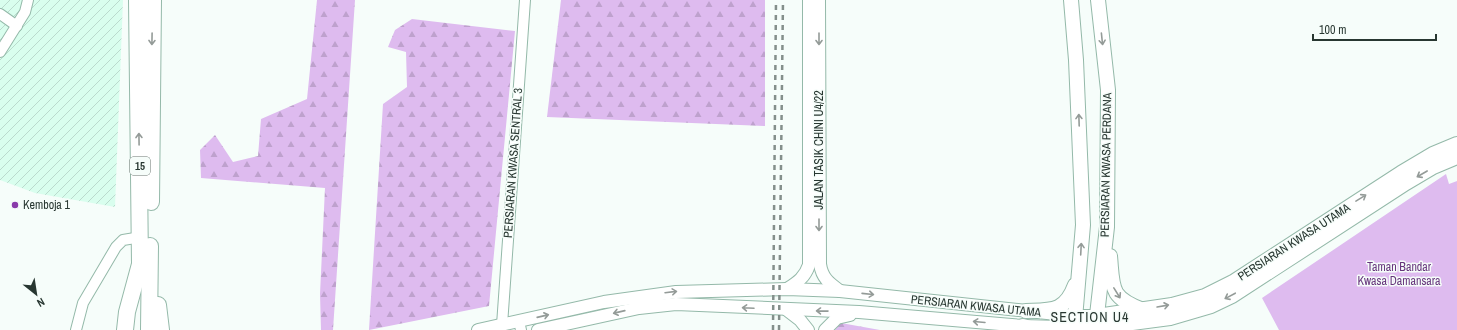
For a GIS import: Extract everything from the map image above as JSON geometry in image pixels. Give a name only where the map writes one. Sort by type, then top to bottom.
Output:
[{"type":"highway","name":"15","points":[[126,330],[127,312],[140,264],[137,0]]},
{"type":"highway","name":"15","points":[[153,0],[150,289],[159,307],[161,330]]},
{"type":"highway","points":[[137,330],[140,264]]},
{"type":"highway","points":[[149,330],[150,289]]},
{"type":"main road","name":"PERSIARAN KWASA PERDANA","points":[[1070,0],[1076,60],[1083,225],[1075,325]]},
{"type":"main road","name":"PERSIARAN KWASA PERDANA","points":[[1096,324],[1107,227],[1108,90],[1098,0]]},
{"type":"main road","name":"PERSIARAN KWASA UTAMA","points":[[1096,324],[1143,310],[1172,305],[1205,296],[1233,282],[1401,173],[1433,154],[1457,144]]},
{"type":"main road","name":"PERSIARAN KWASA UTAMA","points":[[1096,324],[1170,318],[1204,308],[1232,296],[1406,183],[1433,167],[1457,157]]},
{"type":"main road","points":[[1107,227],[1112,285],[1116,294],[1130,305],[1143,310]]},
{"type":"main road","points":[[1026,311],[1055,310],[1065,304],[1070,298],[1080,269]]},
{"type":"main road","points":[[1118,330],[1170,318]]},
{"type":"main road","points":[[1023,326],[1038,330]]},
{"type":"street","points":[[0,52],[25,12],[28,0]]},
{"type":"street","name":"PERSIARAN KWASA SENTRAL 3","points":[[502,325],[524,0]]},
{"type":"street","name":"JALAN TASIK CHINI U4/22","points":[[787,289],[800,281],[806,274],[809,265],[809,0]]},
{"type":"street","name":"JALAN TASIK CHINI U4/22","points":[[819,0],[820,264],[822,273],[827,282],[840,291]]},
{"type":"street","points":[[0,14],[17,26]]},
{"type":"street","points":[[76,330],[83,302],[116,247],[123,240],[140,237]]},
{"type":"street","name":"PERSIARAN KWASA UTAMA","points":[[478,330],[502,325],[520,326],[604,302],[676,292],[787,289],[840,291],[1026,311],[1075,325]]},
{"type":"street","name":"PERSIARAN KWASA UTAMA","points":[[538,330],[639,308],[676,304],[858,312],[1023,326],[1096,324]]},
{"type":"street","points":[[787,310],[800,320],[808,330]]},
{"type":"street","points":[[825,330],[837,318],[858,312]]},
{"type":"shaded area","points":[[0,0],[123,0],[115,207],[35,193],[0,180]]},
{"type":"green space","points":[[317,0],[355,0],[333,330],[321,330],[320,294],[325,188],[201,178],[200,150],[215,135],[233,162],[258,156],[261,119],[307,99]]},
{"type":"green space","points":[[561,0],[765,0],[765,126],[547,117]]},
{"type":"green space","points":[[412,19],[515,31],[489,306],[369,330],[383,104],[407,87],[406,52],[388,47],[395,30]]},
{"type":"green space","name":"Taman Bandar Kwasa Damansara","points":[[1446,174],[1449,184],[1457,181],[1457,330],[1279,330],[1262,298]]},
{"type":"green space","points":[[841,323],[880,330],[835,330]]},
{"type":"railway","points":[[773,330],[776,0]]},
{"type":"railway","points":[[779,330],[783,0]]},
{"type":"place","name":"Kemboja 1","points":[[15,205]]},
{"type":"district","name":"SECTION U4","points":[[1090,317]]}]
